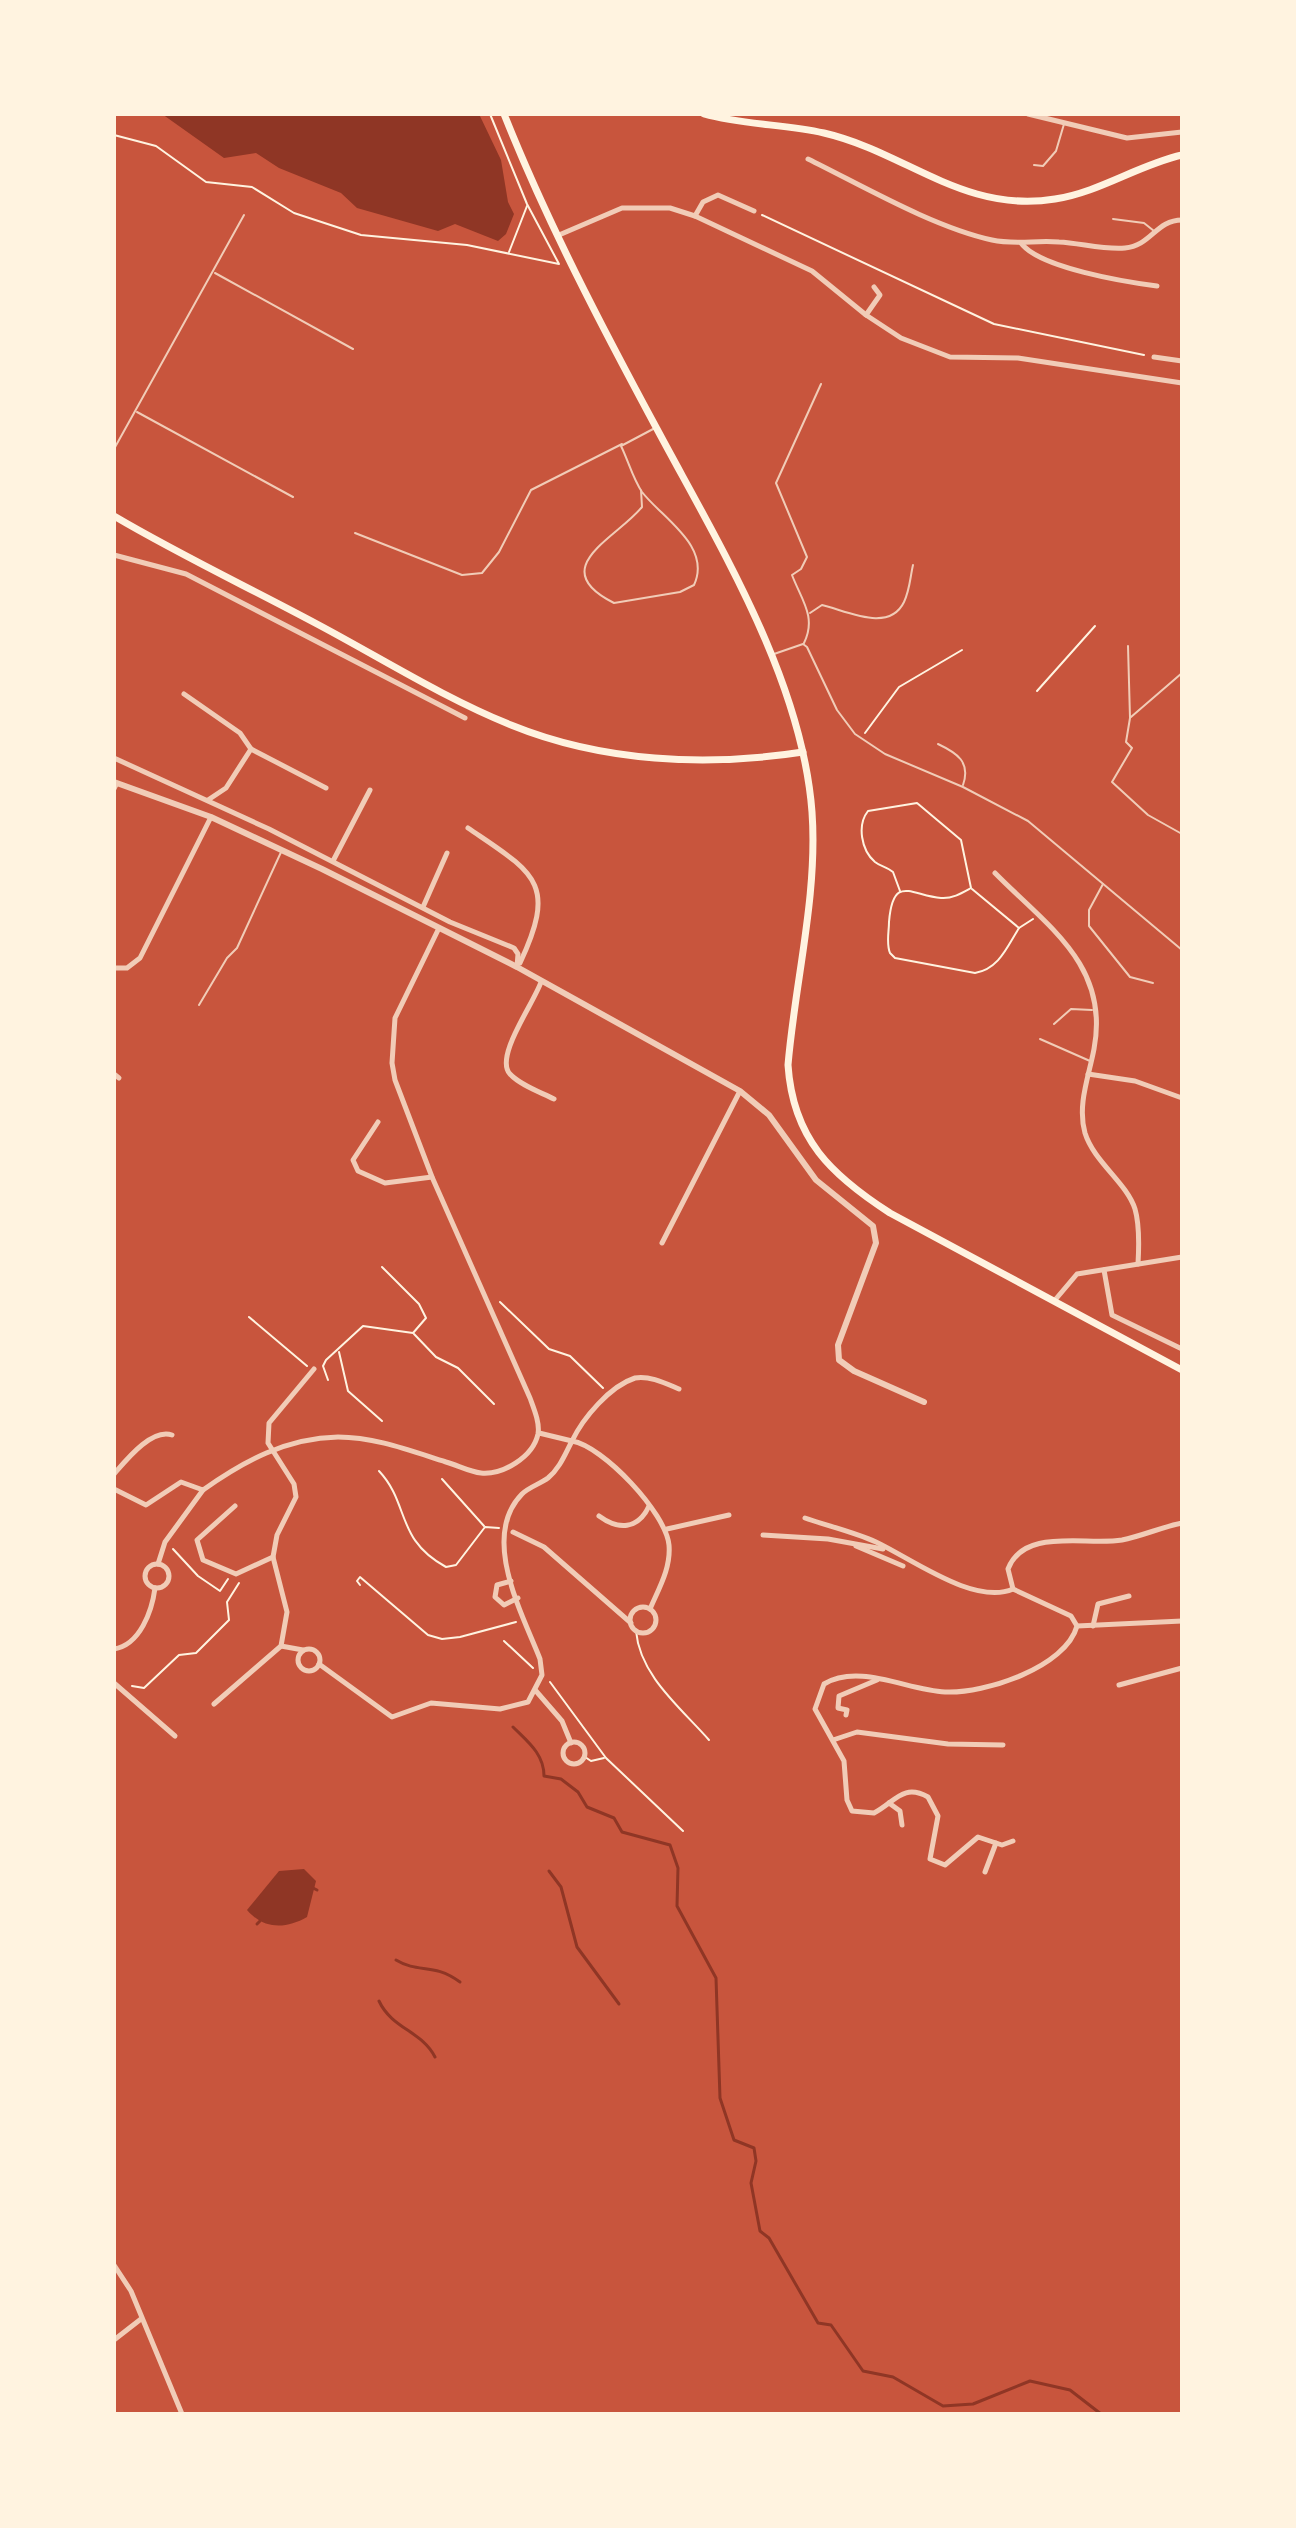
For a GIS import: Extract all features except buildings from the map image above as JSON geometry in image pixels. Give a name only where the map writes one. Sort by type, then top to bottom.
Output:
[{"type":"main road","points":[[504,114],[559,235],[773,654],[786,688],[803,752],[812,813],[812,851],[788,1065],[789,1088],[800,1123],[817,1152],[846,1185],[890,1213],[1182,1370]]},
{"type":"main road","points":[[704,114],[825,133],[942,184],[992,198],[1022,201],[1076,194],[1182,155]]},
{"type":"main road","points":[[114,516],[434,687],[529,732],[609,752],[679,760],[741,759],[803,752]]},
{"type":"street","points":[[1028,114],[1127,138],[1182,132]]},
{"type":"street","points":[[808,159],[973,234],[1020,243],[1056,241],[1123,249],[1141,245],[1167,221],[1182,220]]},
{"type":"street","points":[[695,216],[703,202],[718,195],[754,211]]},
{"type":"street","points":[[559,235],[622,208],[659,207],[695,216],[812,271],[866,315],[901,338],[950,357],[1018,358],[1182,383]]},
{"type":"street","points":[[1020,243],[1034,255],[1078,270],[1157,286]]},
{"type":"street","points":[[866,315],[880,295],[874,287]]},
{"type":"street","points":[[1154,357],[1182,361]]},
{"type":"street","points":[[114,555],[186,574],[465,718]]},
{"type":"street","points":[[184,694],[240,733],[251,749],[326,788]]},
{"type":"street","points":[[207,801],[226,788],[251,749]]},
{"type":"street","points":[[114,758],[516,950],[517,967]]},
{"type":"street","points":[[116,782],[211,817],[282,849],[517,967],[740,1091],[769,1115],[816,1180],[873,1226],[876,1243],[838,1345],[839,1360],[854,1371],[924,1402]]},
{"type":"street","points":[[333,861],[370,790]]},
{"type":"street","points":[[114,968],[127,968],[140,958],[211,817]]},
{"type":"street","points":[[468,828],[524,866],[537,889],[541,907],[517,967]]},
{"type":"street","points":[[423,907],[447,853]]},
{"type":"street","points":[[995,873],[1082,963],[1097,1011],[1081,1112],[1085,1135],[1134,1207],[1138,1264]]},
{"type":"street","points":[[158,1564],[167,1570],[169,1578],[163,1587],[155,1588],[146,1581],[145,1573],[158,1564],[165,1542],[203,1490],[243,1461],[306,1441],[335,1437],[372,1440],[481,1473],[503,1471],[522,1459],[539,1433],[530,1398],[404,1110],[392,1063],[395,1018],[439,928]]},
{"type":"street","points":[[541,982],[504,1054],[506,1068],[512,1076],[554,1099]]},
{"type":"street","points":[[1088,1074],[1135,1081],[1182,1098]]},
{"type":"street","points":[[662,1243],[740,1091]]},
{"type":"street","points":[[378,1122],[353,1160],[358,1171],[385,1183],[432,1177]]},
{"type":"street","points":[[1055,1300],[1072,1276],[1182,1257]]},
{"type":"street","points":[[1104,1270],[1108,1307],[1112,1315],[1182,1349]]},
{"type":"street","points":[[214,1704],[281,1646],[287,1612],[273,1557],[277,1535],[296,1497],[294,1484],[276,1458],[266,1431],[269,1423],[314,1369]]},
{"type":"street","points":[[281,1646],[316,1652],[319,1664],[392,1717],[431,1703],[500,1709],[528,1702],[542,1675],[540,1659],[524,1620],[505,1556],[504,1529],[510,1510],[523,1492],[547,1478],[560,1465],[579,1427],[609,1394],[636,1378],[656,1380],[679,1389]]},
{"type":"street","points":[[114,1474],[151,1439],[165,1433],[172,1435]]},
{"type":"street","points":[[539,1433],[593,1448],[667,1529],[669,1567],[650,1609]]},
{"type":"street","points":[[114,1489],[146,1505],[181,1482],[203,1490]]},
{"type":"street","points":[[235,1506],[197,1540],[203,1560],[233,1574],[273,1557]]},
{"type":"street","points":[[599,1516],[611,1525],[625,1526],[643,1518],[649,1506]]},
{"type":"street","points":[[667,1529],[729,1515]]},
{"type":"street","points":[[805,1518],[888,1549],[985,1594],[999,1596],[1013,1589]]},
{"type":"street","points":[[1013,1589],[1008,1569],[1011,1560],[1027,1546],[1042,1542],[1118,1540],[1182,1523]]},
{"type":"street","points":[[513,1532],[544,1547],[636,1630],[648,1632],[654,1627],[656,1619],[650,1609]]},
{"type":"street","points":[[763,1535],[888,1549]]},
{"type":"street","points":[[852,1543],[903,1566]]},
{"type":"street","points":[[512,1581],[497,1585],[495,1597],[508,1605],[518,1598]]},
{"type":"street","points":[[114,1649],[136,1639],[153,1602],[155,1588]]},
{"type":"street","points":[[1013,1589],[1071,1616],[1077,1626],[1073,1640],[1041,1668],[968,1690],[946,1692],[877,1680],[836,1677],[824,1684],[815,1709],[844,1761],[847,1800],[852,1811],[874,1813],[902,1792],[911,1790],[928,1797],[936,1805],[938,1816],[929,1848],[930,1859],[936,1864],[945,1865],[978,1837],[996,1843],[1013,1841]]},
{"type":"street","points":[[1093,1626],[1098,1604],[1129,1596]]},
{"type":"street","points":[[631,1623],[638,1608],[650,1609]]},
{"type":"street","points":[[1077,1626],[1182,1621]]},
{"type":"street","points":[[304,1650],[298,1659],[302,1669],[312,1671],[319,1664]]},
{"type":"street","points":[[1119,1685],[1182,1668]]},
{"type":"street","points":[[846,1715],[847,1710],[838,1708],[839,1696],[877,1680]]},
{"type":"street","points":[[115,1684],[175,1736]]},
{"type":"street","points":[[536,1691],[562,1721],[571,1743]]},
{"type":"street","points":[[833,1740],[857,1732],[948,1744],[1003,1745]]},
{"type":"street","points":[[571,1743],[581,1745],[585,1757],[577,1764],[567,1761],[564,1751],[571,1743]]},
{"type":"street","points":[[889,1803],[900,1811],[902,1825]]},
{"type":"street","points":[[985,1872],[996,1843]]},
{"type":"street","points":[[114,2265],[131,2291],[182,2414]]},
{"type":"street","points":[[114,2340],[141,2319]]},
{"type":"lane","points":[[1034,165],[1043,166],[1051,161],[1064,122]]},
{"type":"lane","points":[[114,449],[244,215]]},
{"type":"lane","points":[[1113,219],[1144,223],[1155,232]]},
{"type":"lane","points":[[214,272],[353,349]]},
{"type":"lane","points":[[773,654],[803,644],[809,632],[809,614],[792,575],[804,565],[806,552],[776,483],[821,384]]},
{"type":"lane","points":[[136,411],[293,497]]},
{"type":"lane","points":[[355,533],[462,575],[477,574],[489,567],[499,552],[531,490],[656,428]]},
{"type":"lane","points":[[622,444],[641,490],[642,507],[628,524],[591,551],[586,560],[587,579],[603,598],[614,603],[680,592],[694,585],[698,577],[695,554],[679,528],[641,490]]},
{"type":"lane","points":[[809,614],[822,605],[867,618],[890,616],[904,602],[913,565]]},
{"type":"lane","points":[[803,644],[813,653],[837,710],[860,738],[901,762],[963,787],[1028,821],[1182,950]]},
{"type":"lane","points":[[1128,646],[1130,718],[1126,742],[1132,748],[1118,768],[1113,785],[1148,815],[1182,834]]},
{"type":"lane","points":[[1130,718],[1182,673]]},
{"type":"lane","points":[[938,744],[961,758],[966,770],[963,787]]},
{"type":"lane","points":[[114,792],[116,782]]},
{"type":"lane","points":[[199,1005],[227,958],[237,948],[282,849]]},
{"type":"lane","points":[[1104,883],[1089,910],[1089,926],[1130,977],[1153,983]]},
{"type":"lane","points":[[1054,1024],[1071,1009],[1097,1011]]},
{"type":"lane","points":[[1040,1039],[1091,1061]]},
{"type":"path","points":[[114,135],[161,149],[206,182],[252,187],[294,213],[375,239],[402,237],[434,245],[467,245],[559,264],[527,204],[490,114]]},
{"type":"path","points":[[508,253],[527,204]]},
{"type":"path","points":[[754,211],[994,324],[1154,357]]},
{"type":"path","points":[[1037,691],[1095,626]]},
{"type":"path","points":[[860,738],[899,687],[962,650]]},
{"type":"path","points":[[900,891],[893,872],[875,862],[861,843],[863,816],[868,811],[907,802],[917,803],[961,840],[971,888],[1019,928]]},
{"type":"path","points":[[971,888],[950,898],[933,897],[912,888],[900,891],[891,904],[888,946],[895,958],[975,973],[985,971],[998,961],[1019,928],[1037,916]]},
{"type":"path","points":[[382,1267],[424,1310],[426,1318],[413,1333]]},
{"type":"path","points":[[500,1302],[549,1349],[570,1356],[609,1394]]},
{"type":"path","points":[[249,1317],[314,1369],[323,1366],[363,1326],[413,1333],[436,1357],[458,1368],[494,1404]]},
{"type":"path","points":[[338,1351],[348,1391],[382,1421]]},
{"type":"path","points":[[323,1366],[328,1380]]},
{"type":"path","points":[[379,1471],[392,1485],[409,1534],[446,1567],[456,1565],[485,1527]]},
{"type":"path","points":[[442,1479],[485,1527],[504,1529]]},
{"type":"path","points":[[115,1684],[144,1688],[179,1655],[196,1653],[229,1620],[227,1602],[239,1586],[233,1574],[220,1591],[198,1576],[165,1542]]},
{"type":"path","points":[[360,1585],[357,1581],[360,1577],[422,1633],[442,1639],[524,1620]]},
{"type":"path","points":[[636,1630],[638,1650],[650,1672],[709,1740]]},
{"type":"path","points":[[504,1641],[542,1675],[606,1758],[683,1831]]},
{"type":"path","points":[[585,1757],[591,1761],[606,1758]]},
{"type":"shaded area","points":[[162,114],[479,114],[501,160],[508,202],[514,214],[506,234],[498,241],[455,224],[438,231],[357,208],[341,193],[279,168],[256,153],[224,158]]},
{"type":"shaded area","points":[[304,1869],[316,1881],[307,1917],[276,1926],[261,1921],[247,1910],[279,1871]]},
{"type":"waterway","points":[[513,1727],[538,1755],[544,1776],[561,1779],[578,1792],[587,1807],[614,1818],[622,1832],[670,1845],[678,1868],[677,1906],[716,1978],[720,2098],[734,2140],[754,2148],[756,2161],[751,2183],[760,2231],[769,2238],[818,2323],[831,2325],[863,2371],[893,2377],[943,2406],[973,2404],[1030,2381],[1070,2390],[1101,2414]]},
{"type":"waterway","points":[[549,1871],[561,1887],[577,1947],[619,2004]]},
{"type":"waterway","points":[[313,1888],[317,1890]]},
{"type":"waterway","points":[[257,1924],[260,1921]]},
{"type":"waterway","points":[[396,1960],[412,1967],[442,1972],[460,1982]]},
{"type":"waterway","points":[[379,2001],[391,2018],[423,2041],[435,2057]]}]
